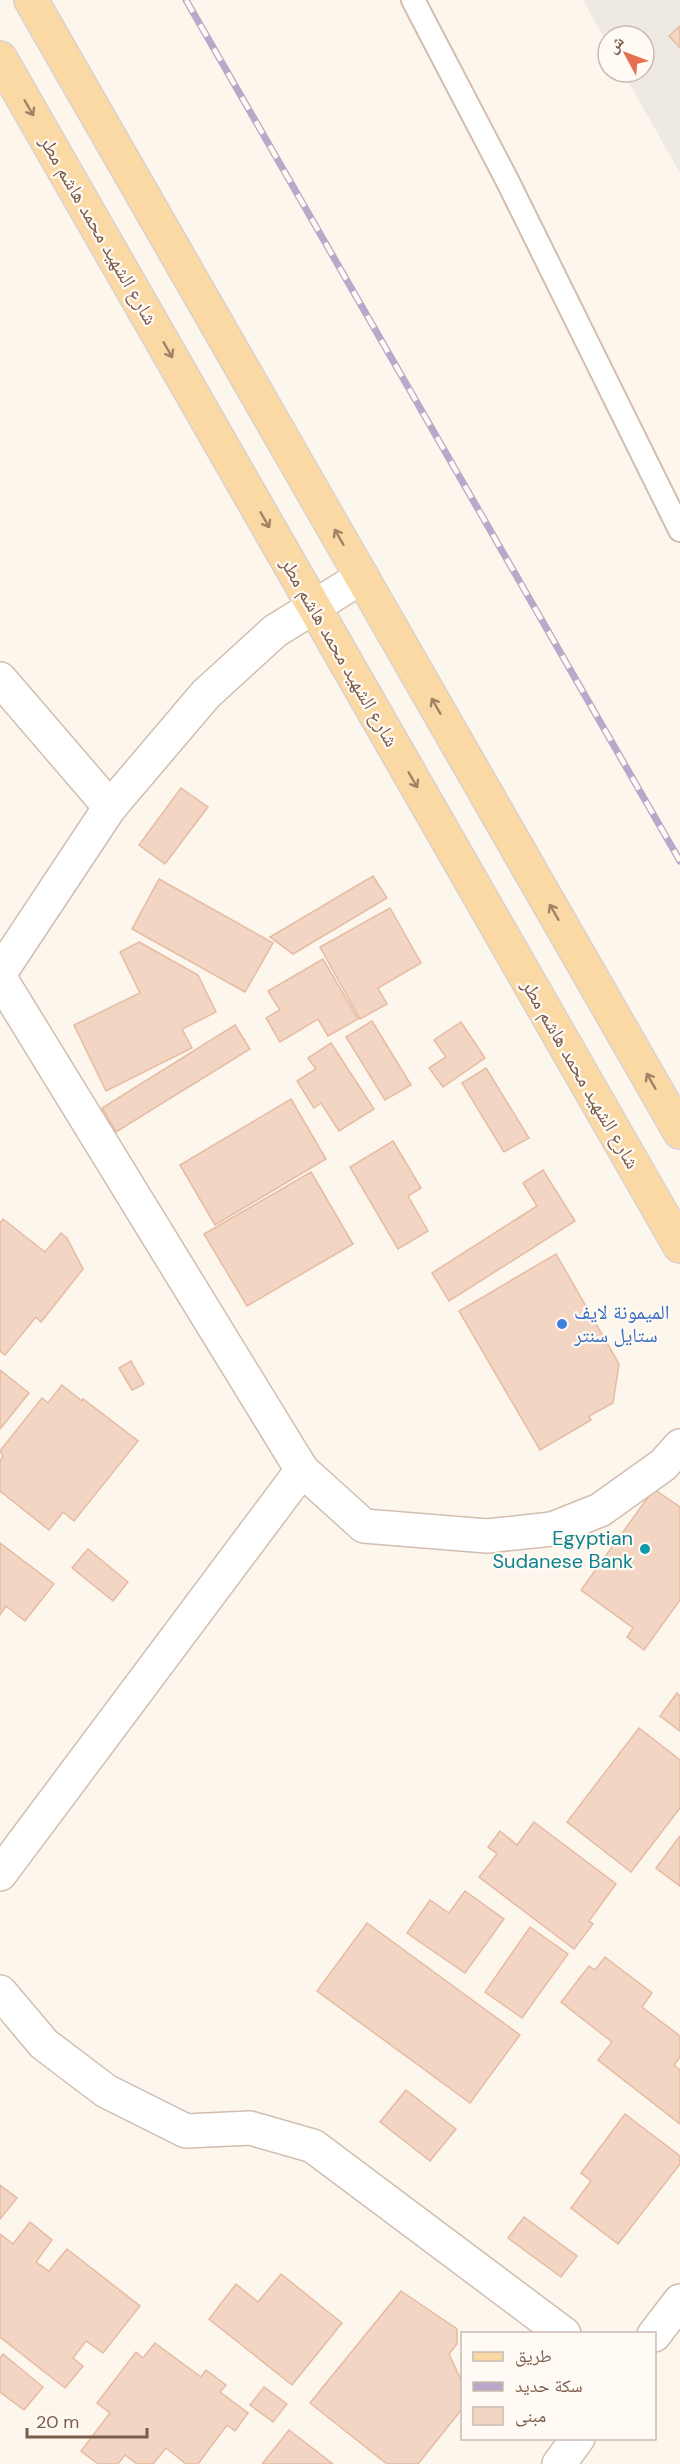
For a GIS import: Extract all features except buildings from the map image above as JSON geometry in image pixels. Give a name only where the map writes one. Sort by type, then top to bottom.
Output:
[{"type":"main road","points":[[31,0],[680,1132]]},
{"type":"main road","name":"شارع الشهيد محمد هاشم مطر","points":[[0,58],[680,1246]]},
{"type":"street","points":[[0,973],[110,807],[206,694],[275,631],[362,577]]},
{"type":"street","points":[[0,679],[110,807]]},
{"type":"street","points":[[0,978],[302,1470],[364,1526],[488,1536],[552,1529],[600,1510],[663,1465],[680,1446]]},
{"type":"street","points":[[0,1874],[302,1470]]},
{"type":"street","points":[[0,1992],[44,2044],[106,2091],[186,2131],[250,2128],[313,2146],[561,2332]]},
{"type":"street","points":[[656,2332],[680,2301]]},
{"type":"street","points":[[559,2464],[577,2440]]},
{"type":"lane","points":[[413,0],[508,182],[680,530]]},
{"type":"shaded area","points":[[583,0],[680,0],[680,173],[630,84],[656,84],[656,24],[596,24]]},
{"type":"railway","points":[[186,0],[680,861]]},
{"type":"place","name":"الميمونة لايف ستايل سنتر","points":[[562,1324]]},
{"type":"place","name":"Egyptian Sudanese Bank","points":[[645,1549]]}]
